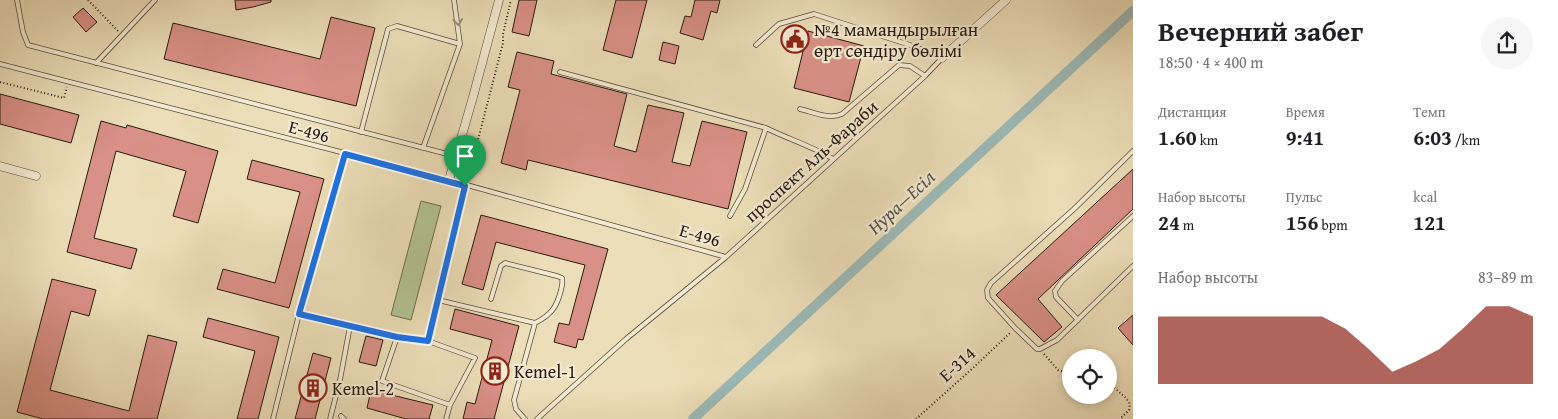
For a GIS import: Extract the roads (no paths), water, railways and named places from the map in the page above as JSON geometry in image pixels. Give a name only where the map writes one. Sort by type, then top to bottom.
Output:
[{"type":"street","points":[[449,180],[499,0]]},
{"type":"street","points":[[942,58],[1006,0]]},
{"type":"street","points":[[0,166],[36,176]]},
{"type":"lane","points":[[17,0],[23,32],[28,45],[456,157]]},
{"type":"lane","points":[[96,63],[155,0]]},
{"type":"lane","points":[[423,148],[460,44],[454,0]]},
{"type":"lane","points":[[756,45],[779,24],[814,14],[913,46],[942,58]]},
{"type":"lane","points":[[361,132],[388,29],[397,26],[460,44]]},
{"type":"lane","name":"проспект Аль-Фараби","points":[[537,419],[626,339],[726,257],[925,76],[942,58]]},
{"type":"lane","name":"E-496","points":[[0,64],[449,180],[726,257]]},
{"type":"lane","points":[[800,109],[836,117],[900,65],[910,66],[925,76]]},
{"type":"lane","points":[[560,72],[766,128],[816,149],[833,159]]},
{"type":"lane","points":[[730,216],[745,189],[766,128]]},
{"type":"lane","points":[[1133,151],[1074,209],[991,283],[987,290],[988,298],[1015,328],[1037,349],[1040,349],[1057,340],[1133,266]]},
{"type":"lane","points":[[273,419],[299,314],[345,154]]},
{"type":"lane","points":[[428,341],[465,186]]},
{"type":"lane","points":[[1078,320],[1056,298],[1055,292],[1062,281],[1133,216]]},
{"type":"lane","points":[[438,300],[535,323],[547,317],[558,303],[563,283],[562,278],[505,263],[501,266],[491,299]]},
{"type":"lane","points":[[299,314],[397,337],[428,341],[475,358],[450,405],[446,419]]},
{"type":"lane","points":[[525,419],[516,409],[514,400],[535,323]]},
{"type":"lane","points":[[330,419],[340,380],[350,326]]},
{"type":"lane","points":[[397,337],[382,382],[450,405]]},
{"type":"waterway","name":"Нура—Есіл","points":[[693,419],[1133,11]]},
{"type":"place","name":"№4 мамандырылған өрт сөндіру бөлімі","points":[[795,39]]},
{"type":"place","name":"Kemel-1","points":[[495,371]]},
{"type":"place","name":"Kemel-2","points":[[313,388]]}]
